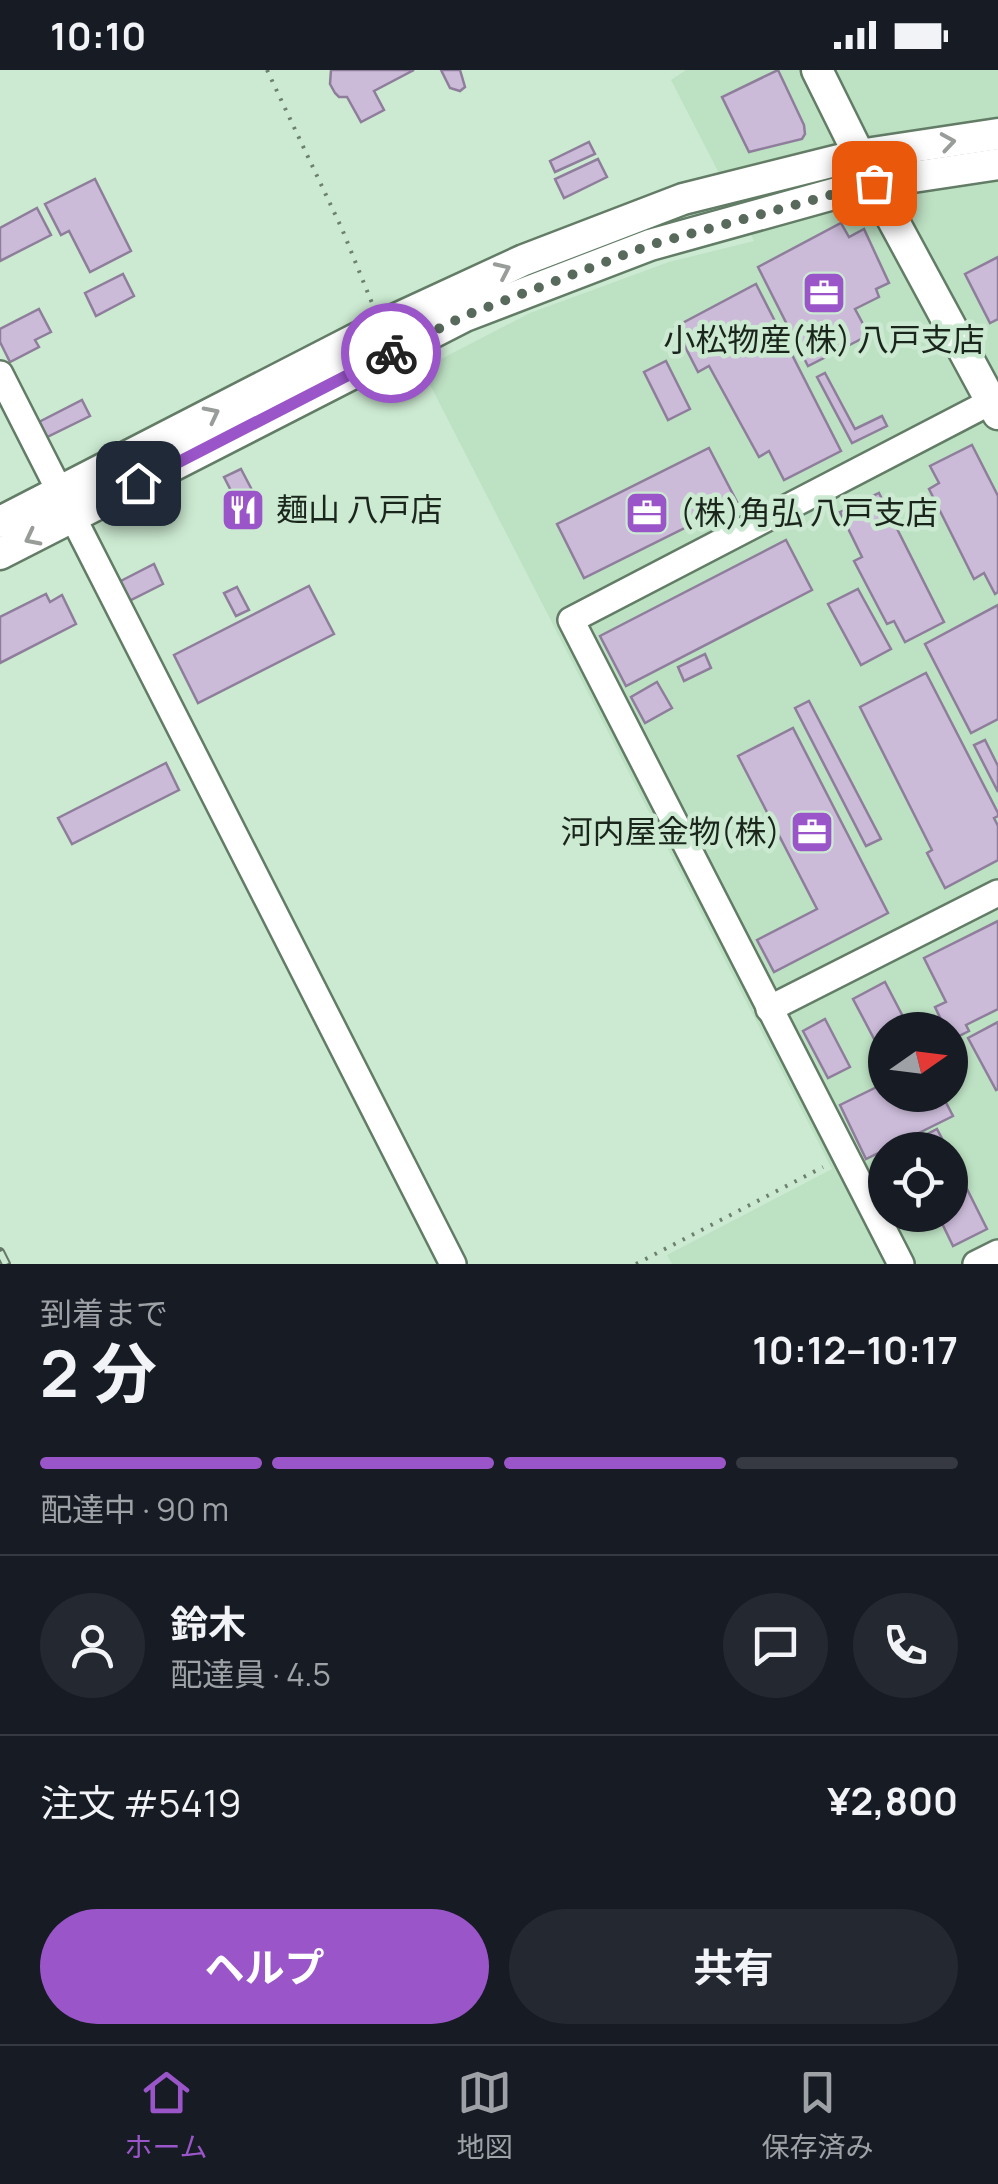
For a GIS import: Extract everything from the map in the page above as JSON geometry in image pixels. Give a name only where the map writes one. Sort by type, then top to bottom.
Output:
[{"type":"street","points":[[817,70],[859,155],[996,405],[571,620],[901,1264]]},
{"type":"street","points":[[0,554],[66,504],[381,326],[524,260],[683,199],[859,155],[998,134]]},
{"type":"street","points":[[0,522],[66,504],[464,316],[650,245],[874,183],[998,164]]},
{"type":"street","points":[[0,374],[453,1264]]},
{"type":"street","points":[[770,1009],[998,893]]},
{"type":"street","points":[[976,1264],[998,1253]]},
{"type":"path","points":[[267,70],[342,229],[381,326]]},
{"type":"path","points":[[636,1264],[846,1156]]},
{"type":"shaded area","points":[[686,70],[998,70],[998,1264],[672,1264],[667,1255],[832,1169],[422,369],[530,313],[669,262],[754,241],[671,80]]},
{"type":"building","points":[[331,70],[414,70],[374,91],[384,110],[361,122],[347,97],[335,93],[330,84]]},
{"type":"building","points":[[441,70],[460,70],[465,87],[460,91],[450,88]]},
{"type":"building","points":[[778,70],[805,134],[802,139],[749,152],[722,97]]},
{"type":"building","points":[[589,142],[595,154],[555,172],[550,161]]},
{"type":"building","points":[[598,159],[607,177],[564,198],[555,179]]},
{"type":"building","points":[[95,179],[131,251],[90,272],[69,231],[61,235],[45,204]]},
{"type":"building","points":[[37,208],[51,235],[0,261],[0,228]]},
{"type":"building","name":"小松物産(株) 八戸支店","points":[[841,223],[849,237],[864,229],[889,283],[876,289],[879,297],[855,309],[869,335],[808,366],[758,267]]},
{"type":"building","points":[[998,257],[998,319],[990,323],[965,274]]},
{"type":"building","points":[[123,274],[134,296],[96,316],[85,293]]},
{"type":"building","points":[[756,284],[841,451],[784,480],[769,451],[759,457],[709,366],[698,372],[675,327]]},
{"type":"building","points":[[39,309],[51,332],[35,340],[39,347],[10,362],[0,342],[0,329]]},
{"type":"building","points":[[666,361],[690,409],[668,420],[644,372]]},
{"type":"building","points":[[825,373],[855,429],[882,416],[887,426],[852,443],[817,377]]},
{"type":"building","points":[[82,400],[90,416],[45,438],[37,423]]},
{"type":"building","points":[[972,445],[998,496],[995,594],[984,573],[974,579],[929,489],[939,483],[930,466]]},
{"type":"building","name":"(株)角弘 八戸支店","points":[[709,448],[737,502],[584,578],[557,524]]},
{"type":"building","points":[[241,469],[262,509],[240,521],[236,513],[241,510],[224,477]]},
{"type":"building","points":[[879,493],[944,622],[905,642],[894,621],[887,624],[854,561],[862,557],[840,512]]},
{"type":"building","points":[[786,540],[812,590],[626,686],[600,636]]},
{"type":"building","points":[[154,564],[163,584],[125,603],[115,584]]},
{"type":"building","points":[[309,586],[334,634],[198,703],[174,655]]},
{"type":"building","points":[[237,587],[249,610],[236,616],[224,593]]},
{"type":"building","points":[[858,589],[891,649],[861,665],[828,604]]},
{"type":"building","points":[[46,594],[50,602],[62,595],[76,624],[0,663],[0,617]]},
{"type":"building","points":[[998,605],[998,719],[971,733],[925,644]]},
{"type":"building","points":[[705,654],[711,668],[684,681],[678,667]]},
{"type":"building","points":[[926,673],[998,813],[994,818],[998,826],[998,860],[945,888],[927,853],[932,850],[860,707]]},
{"type":"building","points":[[657,682],[672,708],[645,723],[631,697]]},
{"type":"building","points":[[809,701],[881,839],[866,846],[795,708]]},
{"type":"building","name":"河内屋金物(株)","points":[[793,728],[888,913],[774,972],[757,940],[817,909],[738,756]]},
{"type":"building","points":[[985,740],[998,766],[998,792],[974,745]]},
{"type":"building","points":[[166,763],[179,790],[72,844],[58,818]]},
{"type":"building","points":[[998,921],[998,1009],[968,1024],[968,1012],[937,1012],[935,1007],[946,1002],[924,958]]},
{"type":"building","points":[[885,982],[901,1012],[868,1012],[868,1027],[853,999]]},
{"type":"building","points":[[825,1019],[850,1067],[828,1078],[803,1031]]},
{"type":"building","points":[[998,1022],[998,1089],[996,1090],[968,1038]]},
{"type":"building","points":[[868,1091],[868,1112],[951,1112],[953,1116],[921,1132],[868,1132],[866,1159],[840,1105]]},
{"type":"building","points":[[968,1191],[987,1229],[953,1246],[946,1232],[968,1232]]},
{"type":"railway","points":[[0,1252],[6,1264]]},
{"type":"way so far","points":[[391,353],[464,316],[650,245],[874,183]]},
{"type":"place","name":"小松物産(株) 八戸支店","points":[[824,293]]},
{"type":"place","name":"麺山 八戸店","points":[[243,510]]},
{"type":"place","name":"(株)角弘 八戸支店","points":[[647,513]]},
{"type":"place","name":"河内屋金物(株)","points":[[812,832]]},
{"type":"route","points":[[138,483],[391,353]]}]
